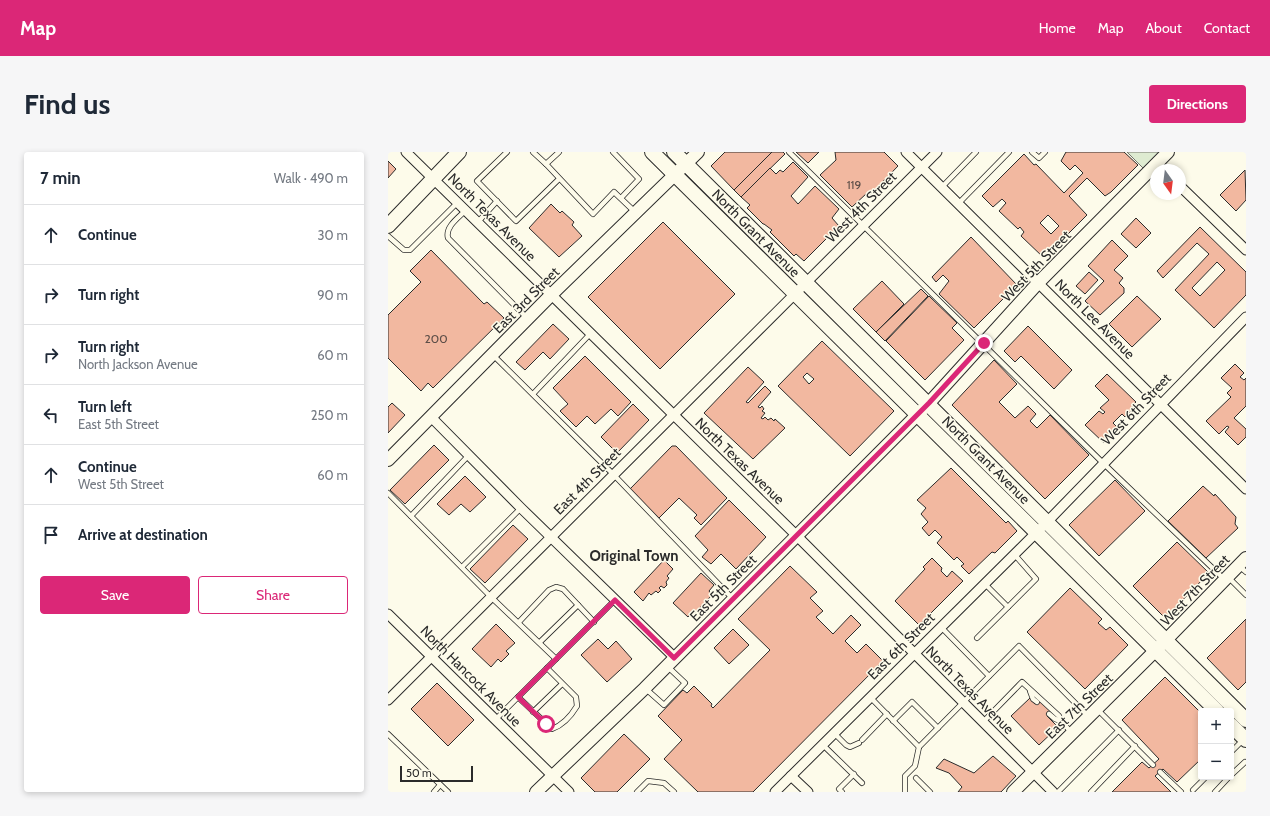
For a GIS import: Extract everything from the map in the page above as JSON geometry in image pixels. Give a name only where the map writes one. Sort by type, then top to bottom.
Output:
[{"type":"main road","points":[[388,226],[459,152]]},
{"type":"main road","name":"North Grant Avenue","points":[[652,152],[1036,532],[1160,646],[1242,714]]},
{"type":"main road","name":"North Grant Avenue","points":[[674,152],[1048,521],[1214,708]]},
{"type":"main road","points":[[1234,728],[1245,739]]},
{"type":"street","name":"North Texas Avenue","points":[[406,152],[457,204],[796,535],[1053,792]]},
{"type":"street","name":"East 3rd Street","points":[[388,460],[551,296],[698,152]]},
{"type":"street","name":"North Lee Avenue","points":[[906,152],[1246,489]]},
{"type":"street","name":"West 4th Street","points":[[806,282],[937,152]]},
{"type":"street","name":"West 5th Street","points":[[1162,164],[1168,152]]},
{"type":"street","name":"West 5th Street","points":[[929,403],[1038,283],[1150,177]]},
{"type":"street","points":[[1186,192],[1246,250]]},
{"type":"street","name":"East 4th Street","points":[[388,700],[490,596],[806,282]]},
{"type":"street","name":"West 6th Street","points":[[1048,521],[1246,317]]},
{"type":"street","name":"East 5th Street","points":[[536,792],[645,688],[929,403]]},
{"type":"street","points":[[431,417],[615,600],[671,662]]},
{"type":"street","name":"East 6th Street","points":[[775,792],[940,626],[1048,521]]},
{"type":"street","name":"West 7th Street","points":[[1160,646],[1226,579],[1244,565]]},
{"type":"street","name":"North Hancock Avenue","points":[[388,614],[569,792]]},
{"type":"street","name":"East 7th Street","points":[[1013,792],[1160,646]]},
{"type":"street","points":[[791,776],[808,792]]},
{"type":"lane","points":[[507,152],[477,181],[516,221],[559,178]]},
{"type":"lane","points":[[533,152],[593,214],[614,192],[636,213]]},
{"type":"lane","points":[[546,164],[559,152]]},
{"type":"lane","points":[[613,152],[640,180],[621,198]]},
{"type":"lane","points":[[789,152],[984,343],[1103,463],[1226,579],[1246,595]]},
{"type":"lane","points":[[942,187],[976,152]]},
{"type":"lane","points":[[958,204],[1009,152]]},
{"type":"lane","points":[[1032,152],[1039,158],[1045,152]]},
{"type":"lane","points":[[477,223],[497,201]]},
{"type":"lane","points":[[388,236],[404,250],[414,248],[457,204]]},
{"type":"lane","points":[[465,211],[452,224],[447,235],[448,238],[528,319]]},
{"type":"lane","points":[[533,394],[590,334]]},
{"type":"lane","points":[[493,354],[613,474],[733,599]]},
{"type":"lane","points":[[411,516],[469,455]]},
{"type":"lane","points":[[388,493],[490,596],[540,642],[556,659]]},
{"type":"lane","points":[[462,567],[521,508]]},
{"type":"lane","points":[[977,638],[1036,578],[1014,554]]},
{"type":"lane","points":[[984,583],[1008,607]]},
{"type":"lane","points":[[519,622],[549,590],[556,587],[563,589],[594,622]]},
{"type":"lane","points":[[495,720],[615,600]]},
{"type":"lane","points":[[540,642],[578,605]]},
{"type":"lane","points":[[940,626],[989,676]]},
{"type":"lane","points":[[905,792],[904,776],[915,766],[919,747],[1019,646],[1093,713],[1119,730],[1153,765]]},
{"type":"lane","points":[[645,688],[664,705],[685,683],[671,662]]},
{"type":"lane","points":[[518,697],[532,712],[552,729],[559,726],[578,706],[576,697],[547,668]]},
{"type":"lane","points":[[982,722],[1022,682],[1037,702]]},
{"type":"lane","points":[[532,712],[562,684]]},
{"type":"lane","points":[[1030,691],[1038,695],[1059,716],[1061,721],[1072,733]]},
{"type":"lane","points":[[870,697],[919,747]]},
{"type":"lane","points":[[893,721],[912,702],[938,728]]},
{"type":"lane","points":[[834,733],[850,747],[860,742],[887,714]]},
{"type":"lane","points":[[1049,714],[1055,719],[1061,721]]},
{"type":"lane","points":[[1058,792],[1119,730]]},
{"type":"lane","points":[[388,734],[448,792]]},
{"type":"lane","points":[[1234,749],[1245,739]]},
{"type":"lane","points":[[823,745],[862,783]]},
{"type":"lane","points":[[1091,792],[1135,746]]},
{"type":"lane","points":[[1234,772],[1245,762]]},
{"type":"lane","points":[[1160,772],[1181,792]]},
{"type":"lane","points":[[842,792],[839,789],[854,774]]},
{"type":"lane","points":[[916,778],[930,792]]},
{"type":"lane","points":[[1193,790],[1203,780]]},
{"type":"lane","points":[[1215,792],[1226,780]]},
{"type":"lane","points":[[637,792],[648,781],[664,783],[674,792]]},
{"type":"lane","points":[[434,792],[440,785]]},
{"type":"green space","points":[[1127,152],[1162,152],[1144,169]]},
{"type":"building","points":[[725,152],[772,152],[734,190],[711,166]]},
{"type":"building","points":[[772,152],[783,152],[785,154],[741,197],[734,190]]},
{"type":"building","points":[[796,152],[819,152],[808,163]]},
{"type":"building","points":[[835,152],[884,152],[898,166],[870,195],[867,193],[852,207],[820,175],[836,160]]},
{"type":"building","points":[[1066,152],[1124,152],[1138,165],[1105,196],[1087,178],[1069,196],[1087,215],[1044,258],[1021,236],[1024,232],[1020,227],[1018,229],[999,211],[1006,203],[1002,199],[993,207],[982,196],[1024,154],[1034,165],[1036,164],[1064,193],[1083,173],[1075,165],[1070,170],[1061,161]],"holes":[[[1048,215],[1059,226],[1051,234],[1040,223]]]},
{"type":"building","points":[[388,161],[396,169],[388,178]]},
{"type":"building","points":[[793,162],[808,177],[791,196],[798,204],[815,186],[839,209],[832,218],[839,226],[804,261],[796,254],[794,256],[770,232],[772,230],[763,224],[747,208],[750,205],[741,197],[770,168],[776,174],[780,170],[783,172]]},
{"type":"building","points":[[1245,170],[1246,200],[1236,211],[1220,195]]},
{"type":"building","points":[[551,204],[560,213],[562,211],[574,222],[572,225],[582,236],[559,257],[529,228]]},
{"type":"building","points":[[1136,218],[1151,233],[1136,248],[1121,234]]},
{"type":"building","points":[[663,222],[735,294],[660,369],[588,297]]},
{"type":"building","points":[[1200,227],[1246,272],[1246,295],[1214,328],[1175,290],[1209,254],[1197,243],[1163,278],[1157,271]],"holes":[[[1217,262],[1225,270],[1200,296],[1192,288]]]},
{"type":"building","points":[[971,237],[1017,285],[974,328],[939,294],[949,281],[943,275],[936,282],[932,277]]},
{"type":"building","points":[[1112,240],[1128,256],[1114,270],[1123,278],[1119,283],[1124,288],[1124,293],[1100,315],[1085,301],[1104,281],[1088,266]]},
{"type":"building","points":[[431,250],[484,304],[487,302],[504,318],[433,388],[428,383],[421,391],[388,358],[388,315],[421,282],[410,271]]},
{"type":"building","points":[[1089,272],[1098,280],[1085,294],[1076,286]]},
{"type":"building","points":[[882,281],[904,304],[876,332],[853,309]]},
{"type":"building","points":[[921,289],[928,296],[885,341],[876,332]]},
{"type":"building","points":[[929,296],[957,323],[952,328],[964,340],[925,380],[886,341]]},
{"type":"building","points":[[1137,296],[1161,319],[1132,347],[1109,324]]},
{"type":"building","points":[[553,324],[569,339],[550,359],[543,352],[525,370],[516,362]]},
{"type":"building","points":[[1028,326],[1072,370],[1054,389],[1021,356],[1015,362],[1004,351]]},
{"type":"building","points":[[822,341],[894,411],[850,456],[778,386]],"holes":[[[807,373],[814,379],[809,384],[803,377]]]},
{"type":"building","points":[[585,356],[631,402],[618,416],[611,409],[595,424],[587,416],[576,427],[560,411],[568,404],[553,388]]},
{"type":"building","points":[[994,360],[1017,384],[999,402],[1015,418],[1028,406],[1036,414],[1030,421],[1037,428],[1050,415],[1089,455],[1045,499],[952,405]]},
{"type":"building","points":[[1235,364],[1244,373],[1240,377],[1244,380],[1246,378],[1246,406],[1234,418],[1246,429],[1246,437],[1238,445],[1225,432],[1229,427],[1227,426],[1219,434],[1206,421],[1231,397],[1227,393],[1232,388],[1221,378]]},
{"type":"building","points":[[748,367],[764,382],[746,402],[748,403],[765,386],[771,392],[758,407],[760,408],[762,406],[764,409],[762,411],[765,413],[761,418],[763,419],[765,417],[768,420],[771,418],[774,421],[775,419],[785,428],[753,459],[704,413]]},
{"type":"building","points":[[1107,374],[1136,402],[1132,406],[1134,408],[1125,417],[1122,414],[1113,423],[1118,428],[1104,443],[1085,425],[1099,411],[1103,414],[1105,412],[1100,408],[1109,400],[1095,386]]},
{"type":"building","points":[[392,403],[405,415],[388,433],[388,407]]},
{"type":"building","points":[[633,404],[649,420],[617,453],[601,437]]},
{"type":"building","points":[[434,445],[449,460],[405,504],[390,490]]},
{"type":"building","points":[[672,446],[676,446],[727,498],[701,525],[694,518],[697,515],[679,498],[659,518],[630,489]]},
{"type":"building","points":[[951,468],[1006,523],[1008,521],[1017,531],[995,553],[992,552],[969,574],[961,566],[964,564],[957,557],[954,560],[937,543],[942,537],[935,530],[929,536],[922,528],[928,522],[921,514],[926,508],[917,500]]},
{"type":"building","points":[[465,476],[486,497],[470,512],[461,504],[449,515],[437,504]]},
{"type":"building","points":[[1115,480],[1145,511],[1099,556],[1069,525]]},
{"type":"building","points":[[1203,486],[1214,496],[1215,494],[1236,517],[1235,524],[1238,528],[1206,558],[1168,521]]},
{"type":"building","points":[[729,500],[766,537],[736,569],[721,554],[711,564],[702,557],[708,550],[695,536]]},
{"type":"building","points":[[513,525],[528,539],[485,583],[470,569]]},
{"type":"building","points":[[1177,542],[1209,573],[1165,618],[1133,586]]},
{"type":"building","points":[[932,558],[942,568],[941,571],[947,577],[952,571],[963,581],[919,625],[895,601],[925,569],[923,567]]},
{"type":"building","points":[[664,560],[673,569],[667,576],[669,578],[666,582],[667,585],[664,588],[661,586],[659,588],[661,590],[658,593],[656,591],[651,595],[649,593],[643,601],[634,592]]},
{"type":"building","points":[[790,566],[817,592],[810,598],[823,611],[816,617],[833,634],[851,615],[861,625],[845,641],[857,653],[866,644],[883,661],[753,792],[698,792],[664,759],[682,740],[658,716],[683,690],[687,693],[694,686],[712,704],[711,706],[713,708],[770,650],[738,619]]},
{"type":"building","points":[[701,573],[714,585],[709,591],[712,595],[694,614],[692,612],[688,617],[673,603]]},
{"type":"building","points":[[1070,588],[1102,619],[1098,623],[1106,630],[1110,627],[1128,645],[1085,689],[1027,632]]},
{"type":"building","points":[[1246,619],[1246,682],[1238,690],[1207,658]]},
{"type":"building","points":[[496,624],[515,643],[506,651],[509,654],[501,662],[498,659],[491,667],[472,649]]},
{"type":"building","points":[[733,629],[749,645],[729,664],[714,648]]},
{"type":"building","points":[[598,639],[608,649],[616,641],[632,659],[607,682],[581,655]]},
{"type":"building","points":[[1165,677],[1198,710],[1198,762],[1177,782],[1163,769],[1155,776],[1171,792],[1112,792],[1142,762],[1149,768],[1159,759],[1122,720]]},
{"type":"building","points":[[437,683],[474,720],[448,746],[411,709]]},
{"type":"building","points":[[1030,698],[1035,704],[1039,700],[1051,712],[1047,716],[1058,727],[1039,745],[1011,716]]},
{"type":"building","points":[[624,734],[650,759],[617,792],[595,792],[581,778]]},
{"type":"building","points":[[993,756],[1016,776],[1001,792],[958,792],[962,787],[949,773],[936,768],[944,759],[974,773]]},
{"type":"district","name":"Original Town","points":[[634,556]]},
{"type":"route","points":[[546,724],[518,697],[615,600],[674,658],[929,403],[984,343]]}]
